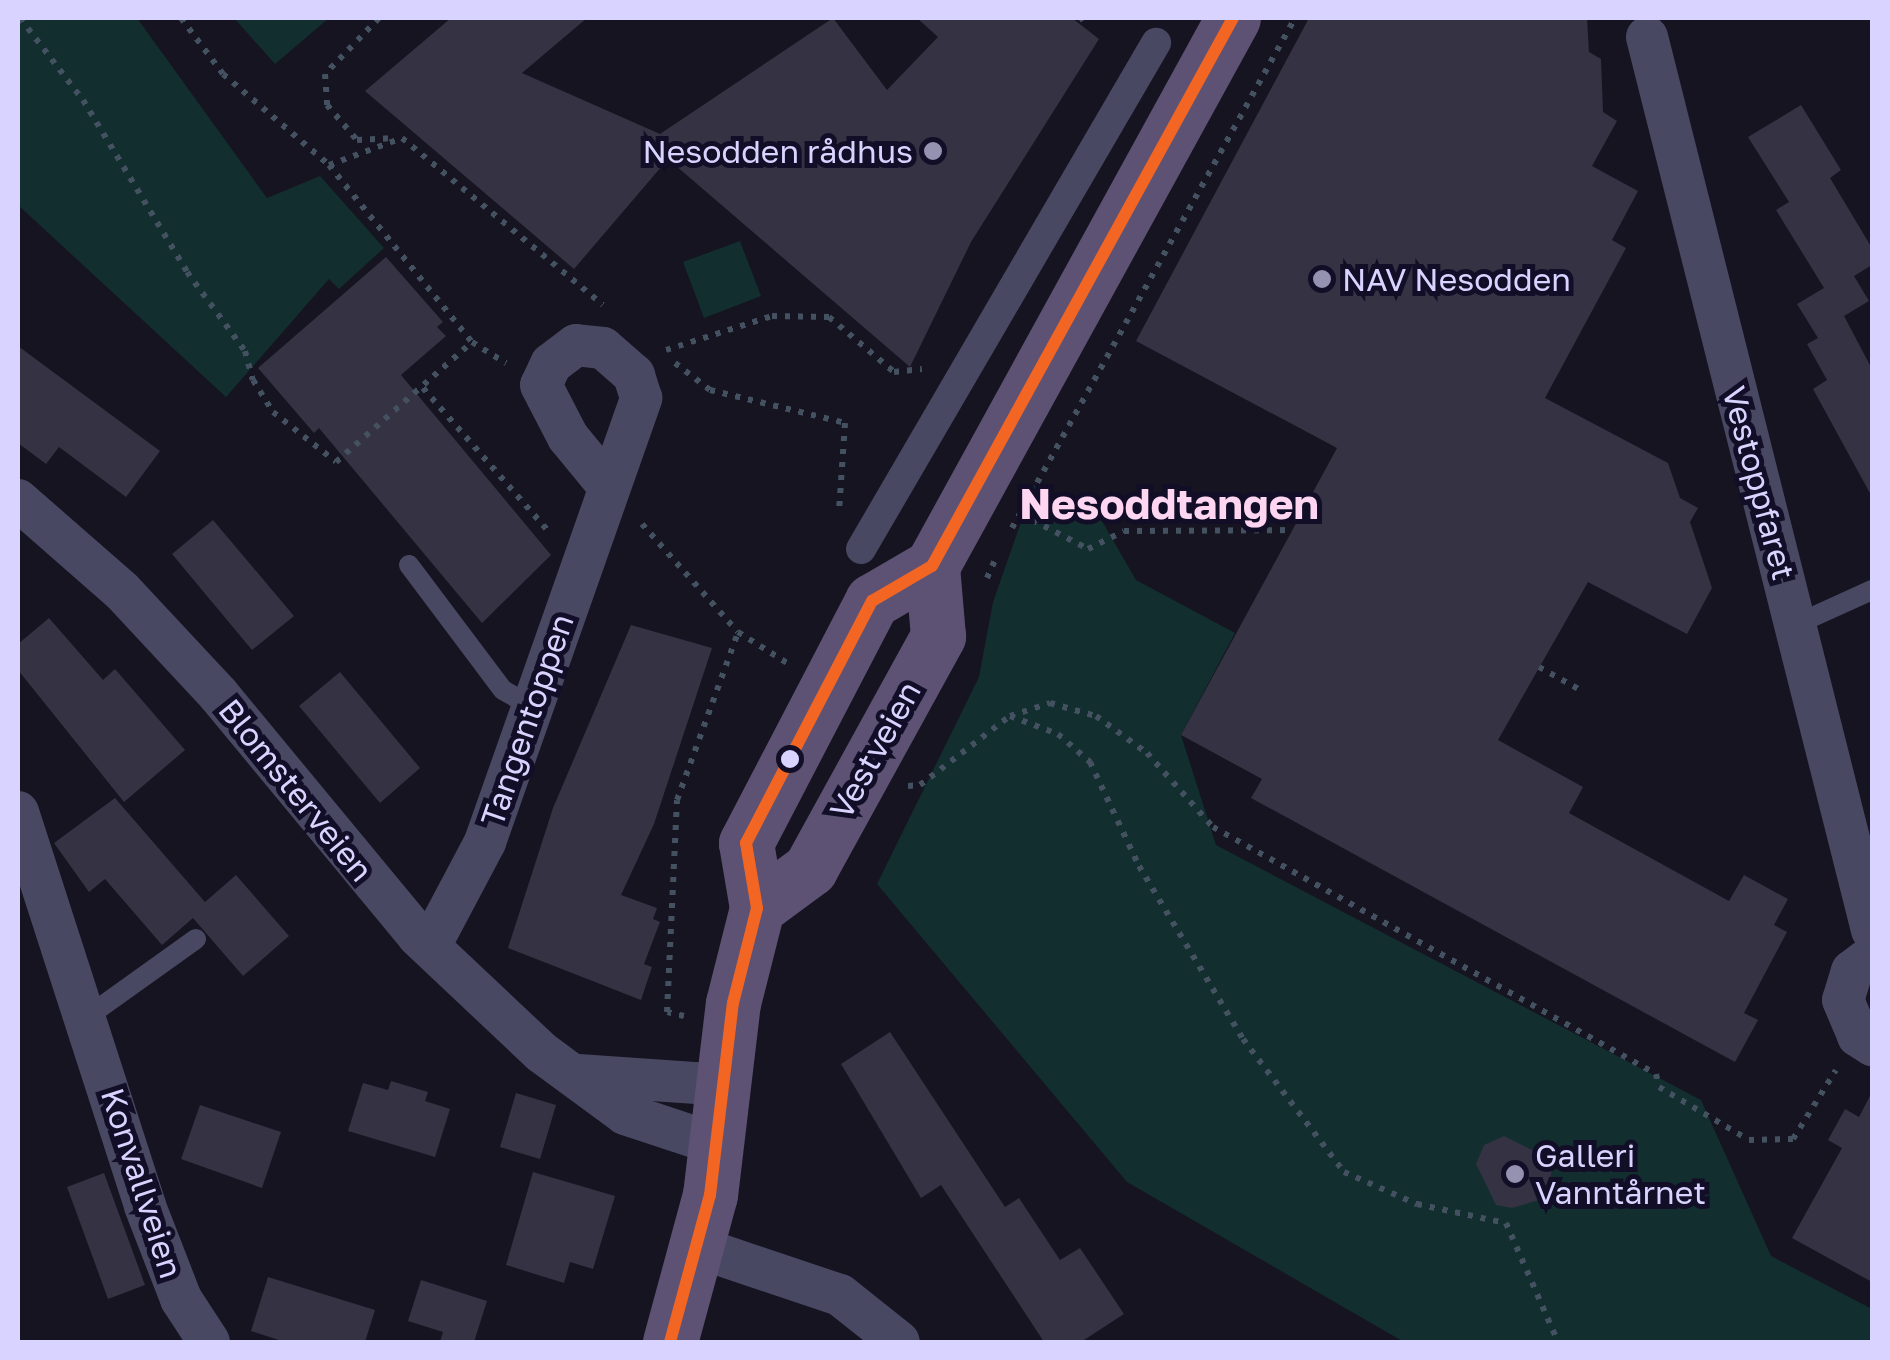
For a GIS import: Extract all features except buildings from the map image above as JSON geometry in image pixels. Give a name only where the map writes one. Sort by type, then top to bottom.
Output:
[{"type":"main road","points":[[670,1342],[697,1247],[719,1145],[732,1003],[757,908],[746,842],[872,601],[932,566],[1233,18]]},
{"type":"main road","name":"Vestveien","points":[[757,908],[810,869],[938,636],[932,566]]},
{"type":"street","name":"Vestoppfaret","points":[[1647,37],[1872,930]]},
{"type":"street","points":[[862,549],[1156,43]]},
{"type":"street","name":"Tangentoppen","points":[[430,946],[485,842],[641,398],[634,375],[590,343],[576,345],[551,364],[541,385]]},
{"type":"street","points":[[541,385],[568,437],[608,487]]},
{"type":"street","name":"Blomsterveien","points":[[18,500],[87,558],[206,682],[430,946],[541,1052],[625,1114],[719,1145]]},
{"type":"street","name":"Konvallveien","points":[[18,812],[160,1244],[181,1299],[209,1342]]},
{"type":"street","points":[[1872,956],[1852,972],[1842,1000],[1858,1036],[1872,1045]]},
{"type":"street","points":[[578,1076],[723,1085]]},
{"type":"street","points":[[697,1247],[840,1296],[900,1342]]},
{"type":"lane","points":[[409,565],[503,690],[532,706]]},
{"type":"lane","points":[[1797,624],[1872,590]]},
{"type":"lane","points":[[87,1017],[196,939]]},
{"type":"path","points":[[20,18],[83,100],[187,272],[245,351],[253,380],[273,412],[336,462],[472,342]]},
{"type":"path","points":[[181,18],[223,74],[285,126]]},
{"type":"path","points":[[378,18],[325,74],[327,105],[357,140],[402,138]]},
{"type":"path","points":[[1008,534],[1295,18]]},
{"type":"path","points":[[329,164],[472,342],[541,385]]},
{"type":"path","points":[[661,352],[772,316],[830,318],[894,372],[916,373],[930,362]]},
{"type":"path","points":[[423,388],[579,566]]},
{"type":"path","points":[[608,487],[738,632],[792,666]]},
{"type":"path","points":[[1022,514],[1088,549],[1124,531],[1292,530]]},
{"type":"path","points":[[987,578],[1001,548]]},
{"type":"path","points":[[700,1019],[667,1012],[676,800],[738,632]]},
{"type":"path","points":[[1540,667],[1582,691]]},
{"type":"path","points":[[897,787],[920,785],[1010,716],[1050,703],[1096,716],[1147,752],[1213,827],[1656,1074],[1659,1087],[1750,1140],[1793,1139],[1826,1087]]},
{"type":"path","points":[[1010,716],[1058,734],[1090,762],[1139,866],[1243,1038],[1344,1172],[1417,1204],[1506,1223],[1558,1342]]},
{"type":"green space","points":[[18,18],[137,18],[267,198],[320,176],[384,248],[339,289],[329,279],[226,397],[18,205]]},
{"type":"green space","points":[[234,18],[329,18],[275,64]]},
{"type":"green space","points":[[740,241],[761,296],[704,318],[683,262]]},
{"type":"green space","points":[[1034,485],[1102,521],[1136,580],[1235,633],[1181,735],[1216,845],[1701,1100],[1771,1256],[1872,1309],[1872,1342],[1404,1342],[1127,1182],[877,884],[979,677],[993,602]]},
{"type":"transit line","points":[[670,1342],[710,1195],[733,1003],[757,908],[746,843],[872,601],[932,566],[1233,18]]},
{"type":"place","name":"Nesodden rådhus","points":[[933,151]]},
{"type":"place","name":"NAV Nesodden","points":[[1322,279]]},
{"type":"place","name":"Galleri Vanntårnet","points":[[1515,1174]]},
{"type":"district","name":"Nesoddtangen","points":[[1169,503]]}]
